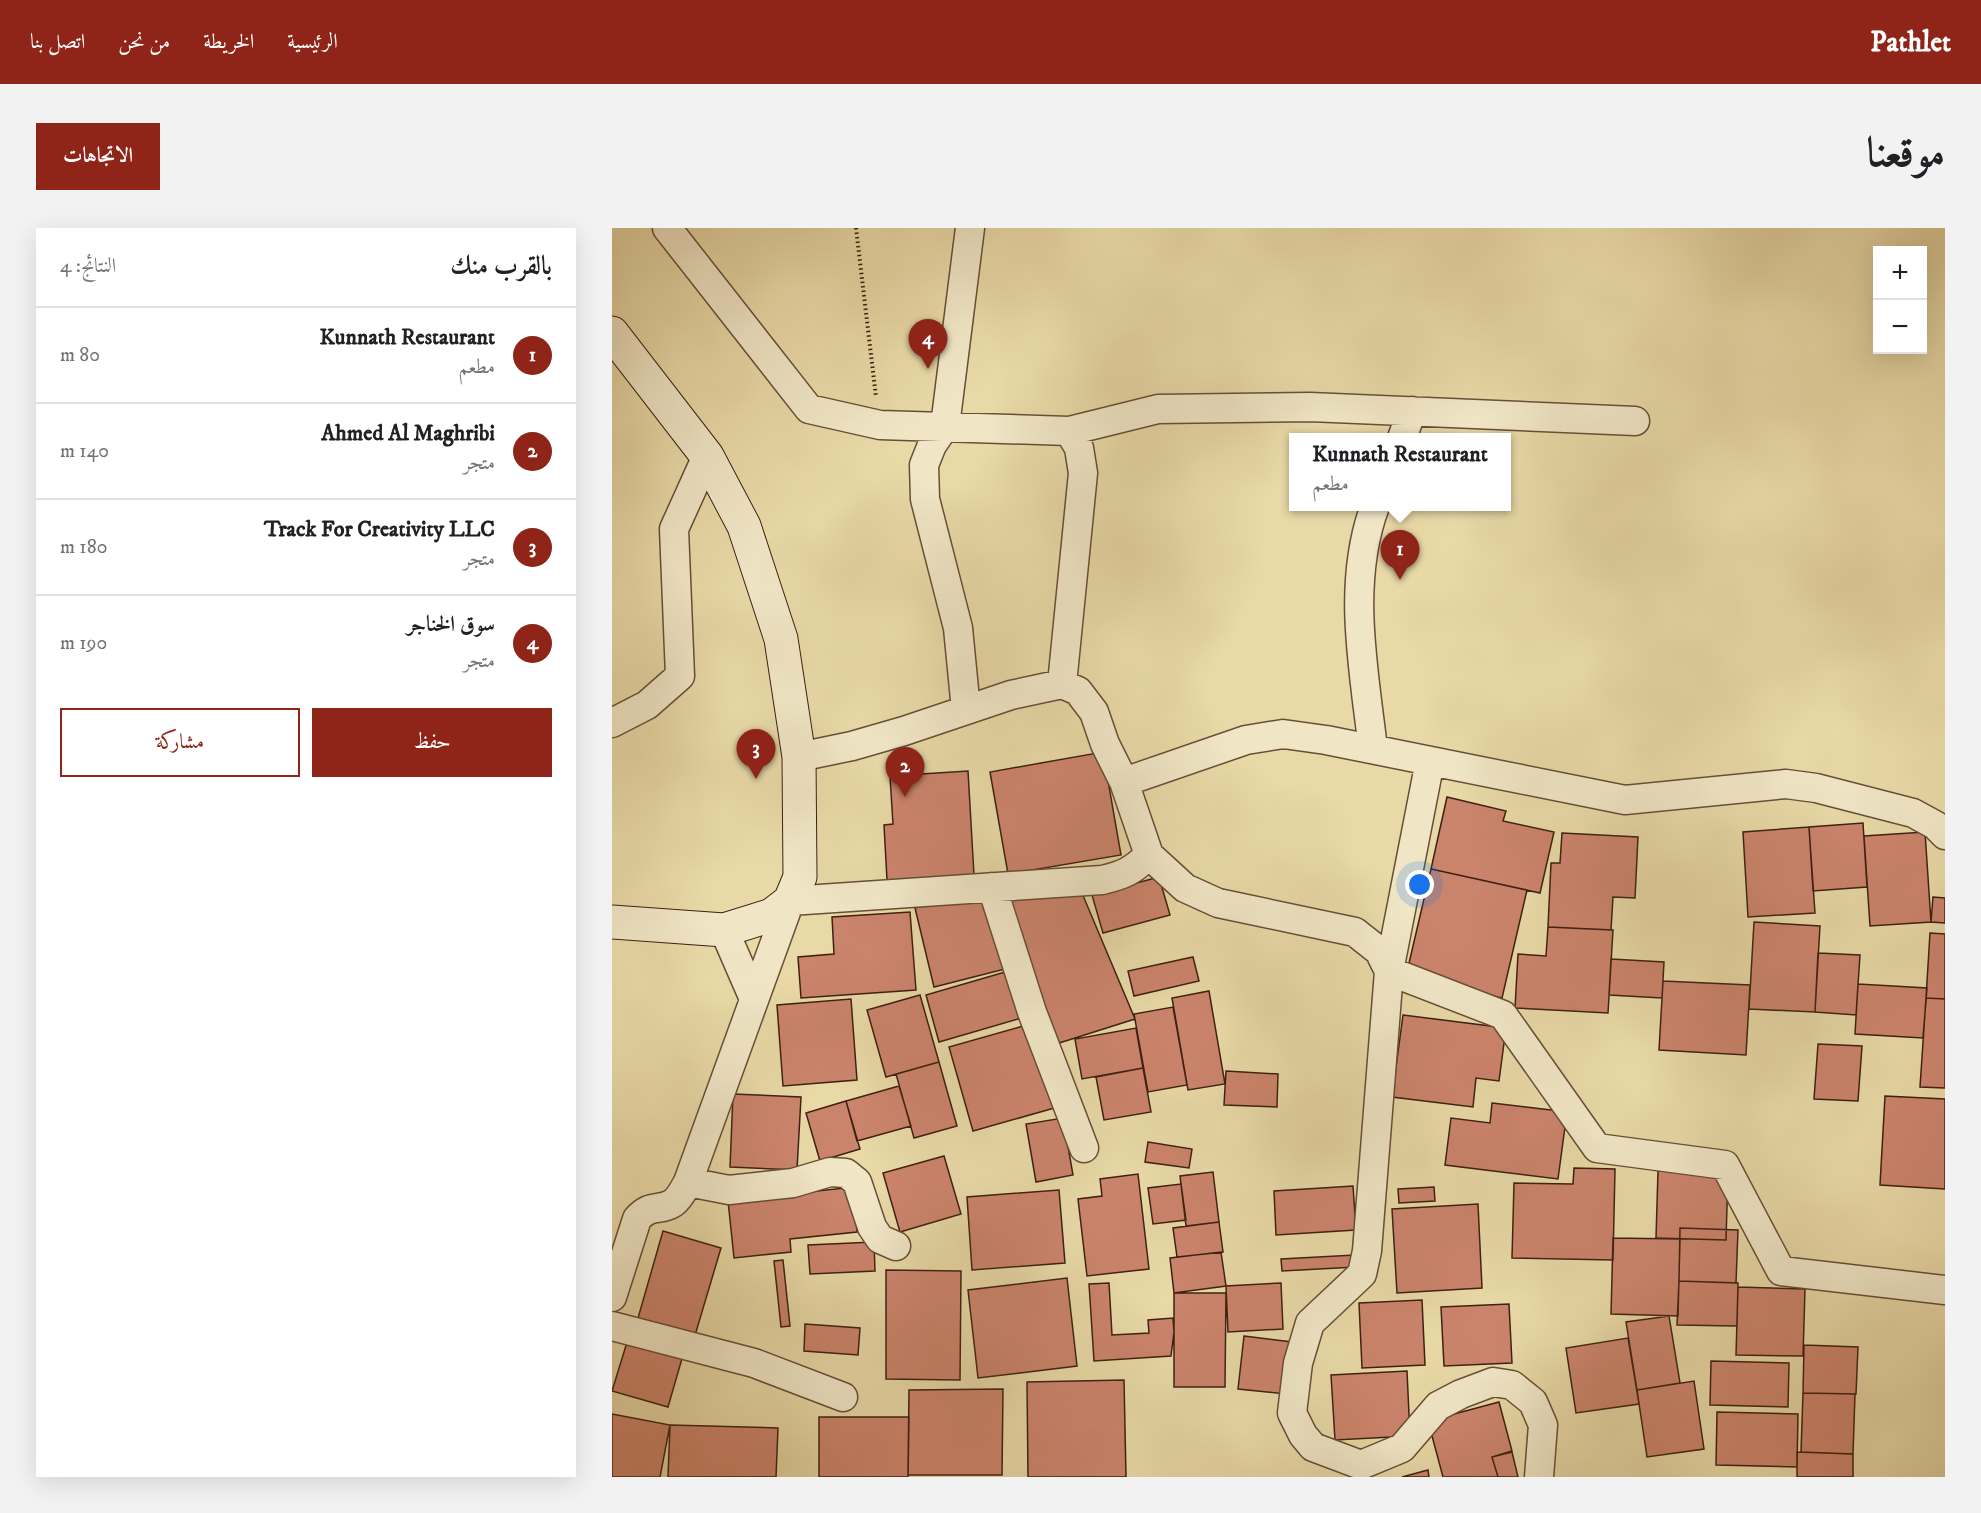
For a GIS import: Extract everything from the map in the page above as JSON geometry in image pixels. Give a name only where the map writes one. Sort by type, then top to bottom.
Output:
[{"type":"street","points":[[667,228],[809,409],[880,425],[1069,431],[1158,409],[1310,407],[1635,421]]},
{"type":"street","points":[[966,710],[958,628],[925,499],[924,465],[932,445],[945,426],[970,228]]},
{"type":"street","points":[[612,333],[707,456],[744,526],[781,639],[799,757],[800,877],[688,1182],[671,1204],[645,1209],[637,1219],[612,1297]]},
{"type":"street","points":[[1404,433],[1412,411]]},
{"type":"street","points":[[1062,684],[1083,473],[1079,448],[1069,431]]},
{"type":"street","points":[[612,723],[647,705],[680,676],[674,529],[707,456]]},
{"type":"street","points":[[1373,749],[1359,621],[1360,574],[1374,511]]},
{"type":"street","points":[[799,757],[862,743],[1011,695],[1062,684],[1078,691],[1094,712],[1105,744],[1124,782],[1149,855],[1185,888],[1218,903],[1355,932],[1379,951],[1389,971],[1503,1014],[1597,1148],[1725,1165],[1781,1271],[1945,1290]]},
{"type":"street","points":[[1124,782],[1246,740],[1283,734],[1373,749],[1625,800],[1786,784],[1816,788],[1913,813],[1942,824]]},
{"type":"street","points":[[1430,761],[1389,971],[1367,1251],[1362,1274],[1310,1323],[1298,1364],[1292,1413],[1303,1435],[1313,1447],[1361,1465],[1402,1448],[1438,1406],[1493,1382],[1512,1385],[1533,1402],[1543,1425],[1539,1477]]},
{"type":"street","points":[[612,922],[724,930],[772,915],[790,901],[1101,880],[1123,875],[1149,855]]},
{"type":"street","points":[[992,887],[1032,1012],[1084,1148]]},
{"type":"street","points":[[724,930],[754,999]]},
{"type":"street","points":[[688,1182],[729,1190],[793,1183],[830,1172],[846,1173],[857,1182],[872,1227],[880,1239],[896,1245]]},
{"type":"street","points":[[612,1326],[754,1363],[843,1397]]},
{"type":"path","points":[[856,228],[880,425]]},
{"type":"building","points":[[1103,752],[1121,855],[1008,874],[990,772]]},
{"type":"building","points":[[968,771],[974,875],[887,880],[884,825],[893,824],[890,776]]},
{"type":"building","points":[[1447,797],[1506,811],[1503,821],[1554,832],[1540,893],[1431,869]]},
{"type":"building","points":[[1863,823],[1867,887],[1813,891],[1809,827]]},
{"type":"building","points":[[1809,827],[1815,913],[1748,917],[1743,832]]},
{"type":"building","points":[[1925,832],[1931,922],[1870,926],[1864,836]]},
{"type":"building","points":[[1562,833],[1638,837],[1635,898],[1613,897],[1611,930],[1548,927],[1551,863],[1560,863]]},
{"type":"building","points":[[1431,869],[1527,890],[1502,998],[1406,976]]},
{"type":"building","points":[[1159,877],[1170,915],[1103,933],[1092,895]]},
{"type":"building","points":[[1079,886],[1135,1019],[1056,1044],[999,893]]},
{"type":"building","points":[[985,891],[1005,969],[934,987],[915,908]]},
{"type":"building","points":[[1933,897],[1945,898],[1945,923],[1931,922]]},
{"type":"building","points":[[910,912],[916,990],[801,998],[798,957],[834,954],[832,917]]},
{"type":"building","points":[[1754,922],[1820,926],[1815,1012],[1749,1009]]},
{"type":"building","points":[[1548,927],[1613,930],[1608,1013],[1515,1008],[1518,954],[1546,956]]},
{"type":"building","points":[[1930,933],[1945,934],[1945,999],[1926,998]]},
{"type":"building","points":[[1818,953],[1860,955],[1856,1015],[1815,1012]]},
{"type":"building","points":[[1193,957],[1199,981],[1134,996],[1128,971]]},
{"type":"building","points":[[1611,959],[1664,962],[1662,998],[1609,995]]},
{"type":"building","points":[[1012,970],[1025,1017],[939,1042],[926,995]]},
{"type":"building","points":[[1663,981],[1750,985],[1746,1055],[1659,1050]]},
{"type":"building","points":[[1858,984],[1927,988],[1923,1038],[1855,1034]]},
{"type":"building","points":[[1209,991],[1225,1084],[1188,1090],[1172,998]]},
{"type":"building","points":[[920,995],[939,1062],[886,1077],[867,1010]]},
{"type":"building","points":[[1926,998],[1945,999],[1945,1088],[1920,1087]]},
{"type":"building","points":[[851,999],[857,1080],[783,1086],[777,1005]]},
{"type":"building","points":[[1173,1007],[1187,1085],[1148,1092],[1134,1014]]},
{"type":"building","points":[[1403,1015],[1506,1028],[1499,1081],[1476,1078],[1473,1107],[1392,1097]]},
{"type":"building","points":[[1034,1023],[1058,1107],[973,1131],[949,1047]]},
{"type":"building","points":[[1136,1028],[1143,1068],[1082,1079],[1075,1039]]},
{"type":"building","points":[[1818,1044],[1862,1046],[1858,1101],[1814,1099]]},
{"type":"building","points":[[939,1062],[957,1126],[914,1138],[896,1074]]},
{"type":"building","points":[[1143,1068],[1151,1112],[1104,1120],[1096,1077]]},
{"type":"building","points":[[1226,1071],[1278,1074],[1277,1107],[1224,1105]]},
{"type":"building","points":[[899,1086],[911,1126],[857,1141],[846,1101]]},
{"type":"building","points":[[733,1094],[801,1097],[797,1170],[730,1167]]},
{"type":"building","points":[[1885,1096],[1945,1099],[1945,1189],[1880,1185]]},
{"type":"building","points":[[846,1101],[860,1149],[820,1161],[806,1113]]},
{"type":"building","points":[[1492,1103],[1567,1112],[1558,1179],[1445,1165],[1451,1118],[1490,1123]]},
{"type":"building","points":[[1063,1118],[1073,1175],[1036,1182],[1026,1124]]},
{"type":"building","points":[[1148,1142],[1192,1149],[1189,1168],[1145,1162]]},
{"type":"building","points":[[944,1156],[961,1214],[900,1232],[883,1173]]},
{"type":"building","points":[[1574,1168],[1615,1169],[1613,1260],[1512,1258],[1514,1183],[1573,1184]]},
{"type":"building","points":[[1658,1171],[1728,1173],[1726,1240],[1656,1238]]},
{"type":"building","points":[[1213,1172],[1219,1222],[1186,1226],[1180,1176]]},
{"type":"building","points":[[1138,1174],[1149,1269],[1087,1276],[1078,1199],[1102,1196],[1100,1179]]},
{"type":"building","points":[[1181,1184],[1186,1220],[1153,1224],[1148,1188]]},
{"type":"building","points":[[1353,1186],[1356,1230],[1276,1235],[1274,1191]]},
{"type":"building","points":[[853,1187],[857,1232],[790,1239],[791,1252],[734,1258],[728,1201]]},
{"type":"building","points":[[1434,1187],[1435,1201],[1399,1203],[1398,1189]]},
{"type":"building","points":[[1059,1190],[1065,1263],[972,1270],[967,1197]]},
{"type":"building","points":[[1478,1204],[1482,1288],[1397,1293],[1392,1209]]},
{"type":"building","points":[[1219,1222],[1223,1252],[1177,1257],[1173,1228]]},
{"type":"building","points":[[1680,1228],[1738,1230],[1736,1283],[1679,1281]]},
{"type":"building","points":[[663,1231],[721,1248],[693,1342],[636,1325]]},
{"type":"building","points":[[1613,1238],[1680,1239],[1678,1316],[1611,1314]]},
{"type":"building","points":[[874,1242],[875,1271],[810,1274],[808,1245]]},
{"type":"building","points":[[1221,1252],[1226,1286],[1174,1293],[1170,1258]]},
{"type":"building","points":[[1355,1255],[1356,1267],[1282,1271],[1281,1259]]},
{"type":"building","points":[[783,1260],[790,1326],[781,1327],[774,1261]]},
{"type":"building","points":[[886,1270],[961,1271],[960,1380],[886,1379]]},
{"type":"building","points":[[1067,1278],[1077,1366],[978,1378],[968,1290]]},
{"type":"building","points":[[1679,1281],[1738,1283],[1737,1326],[1677,1325]]},
{"type":"building","points":[[1109,1283],[1112,1335],[1149,1333],[1148,1320],[1173,1318],[1171,1356],[1094,1361],[1089,1284]]},
{"type":"building","points":[[1281,1283],[1283,1329],[1228,1332],[1226,1286]]},
{"type":"building","points":[[1738,1287],[1805,1289],[1803,1356],[1736,1355]]},
{"type":"building","points":[[1174,1293],[1226,1293],[1225,1387],[1174,1387]]},
{"type":"building","points":[[1422,1300],[1425,1365],[1362,1368],[1359,1303]]},
{"type":"building","points":[[1509,1304],[1512,1363],[1444,1366],[1441,1307]]},
{"type":"building","points":[[1669,1316],[1680,1383],[1637,1390],[1626,1322]]},
{"type":"building","points":[[805,1324],[860,1328],[858,1355],[804,1351]]},
{"type":"building","points":[[1244,1336],[1292,1342],[1286,1394],[1238,1389]]},
{"type":"building","points":[[1628,1338],[1639,1404],[1576,1413],[1566,1348]]},
{"type":"building","points":[[628,1339],[683,1355],[668,1407],[612,1391]]},
{"type":"building","points":[[1804,1345],[1858,1347],[1856,1394],[1803,1393]]},
{"type":"building","points":[[1711,1361],[1789,1363],[1788,1407],[1710,1405]]},
{"type":"building","points":[[1407,1371],[1410,1436],[1335,1440],[1331,1375]]},
{"type":"building","points":[[1124,1380],[1126,1477],[1028,1477],[1027,1382]]},
{"type":"building","points":[[1694,1381],[1704,1449],[1647,1457],[1637,1390]]},
{"type":"building","points":[[1003,1389],[1002,1475],[908,1475],[909,1390]]},
{"type":"building","points":[[1803,1393],[1855,1394],[1853,1454],[1801,1452]]},
{"type":"building","points":[[1499,1402],[1512,1451],[1492,1457],[1498,1477],[1443,1477],[1428,1421]]},
{"type":"building","points":[[1717,1412],[1798,1414],[1797,1467],[1716,1465]]},
{"type":"building","points":[[612,1414],[670,1425],[660,1477],[612,1477]]},
{"type":"building","points":[[819,1417],[909,1417],[908,1477],[819,1477]]},
{"type":"building","points":[[670,1425],[778,1428],[776,1477],[668,1477]]},
{"type":"building","points":[[1512,1452],[1518,1477],[1498,1477],[1492,1457]]},
{"type":"building","points":[[1797,1452],[1853,1454],[1853,1477],[1797,1477]]},
{"type":"building","points":[[1428,1470],[1429,1477],[1402,1477]]},
{"type":"place","name":"سوق الخناجر","points":[[928,369]]},
{"type":"place","name":"Kunnath Restaurant","points":[[1400,580]]},
{"type":"place","name":"Track For Creativity LLC","points":[[756,779]]},
{"type":"place","name":"Ahmed Al Maghribi","points":[[905,797]]}]
